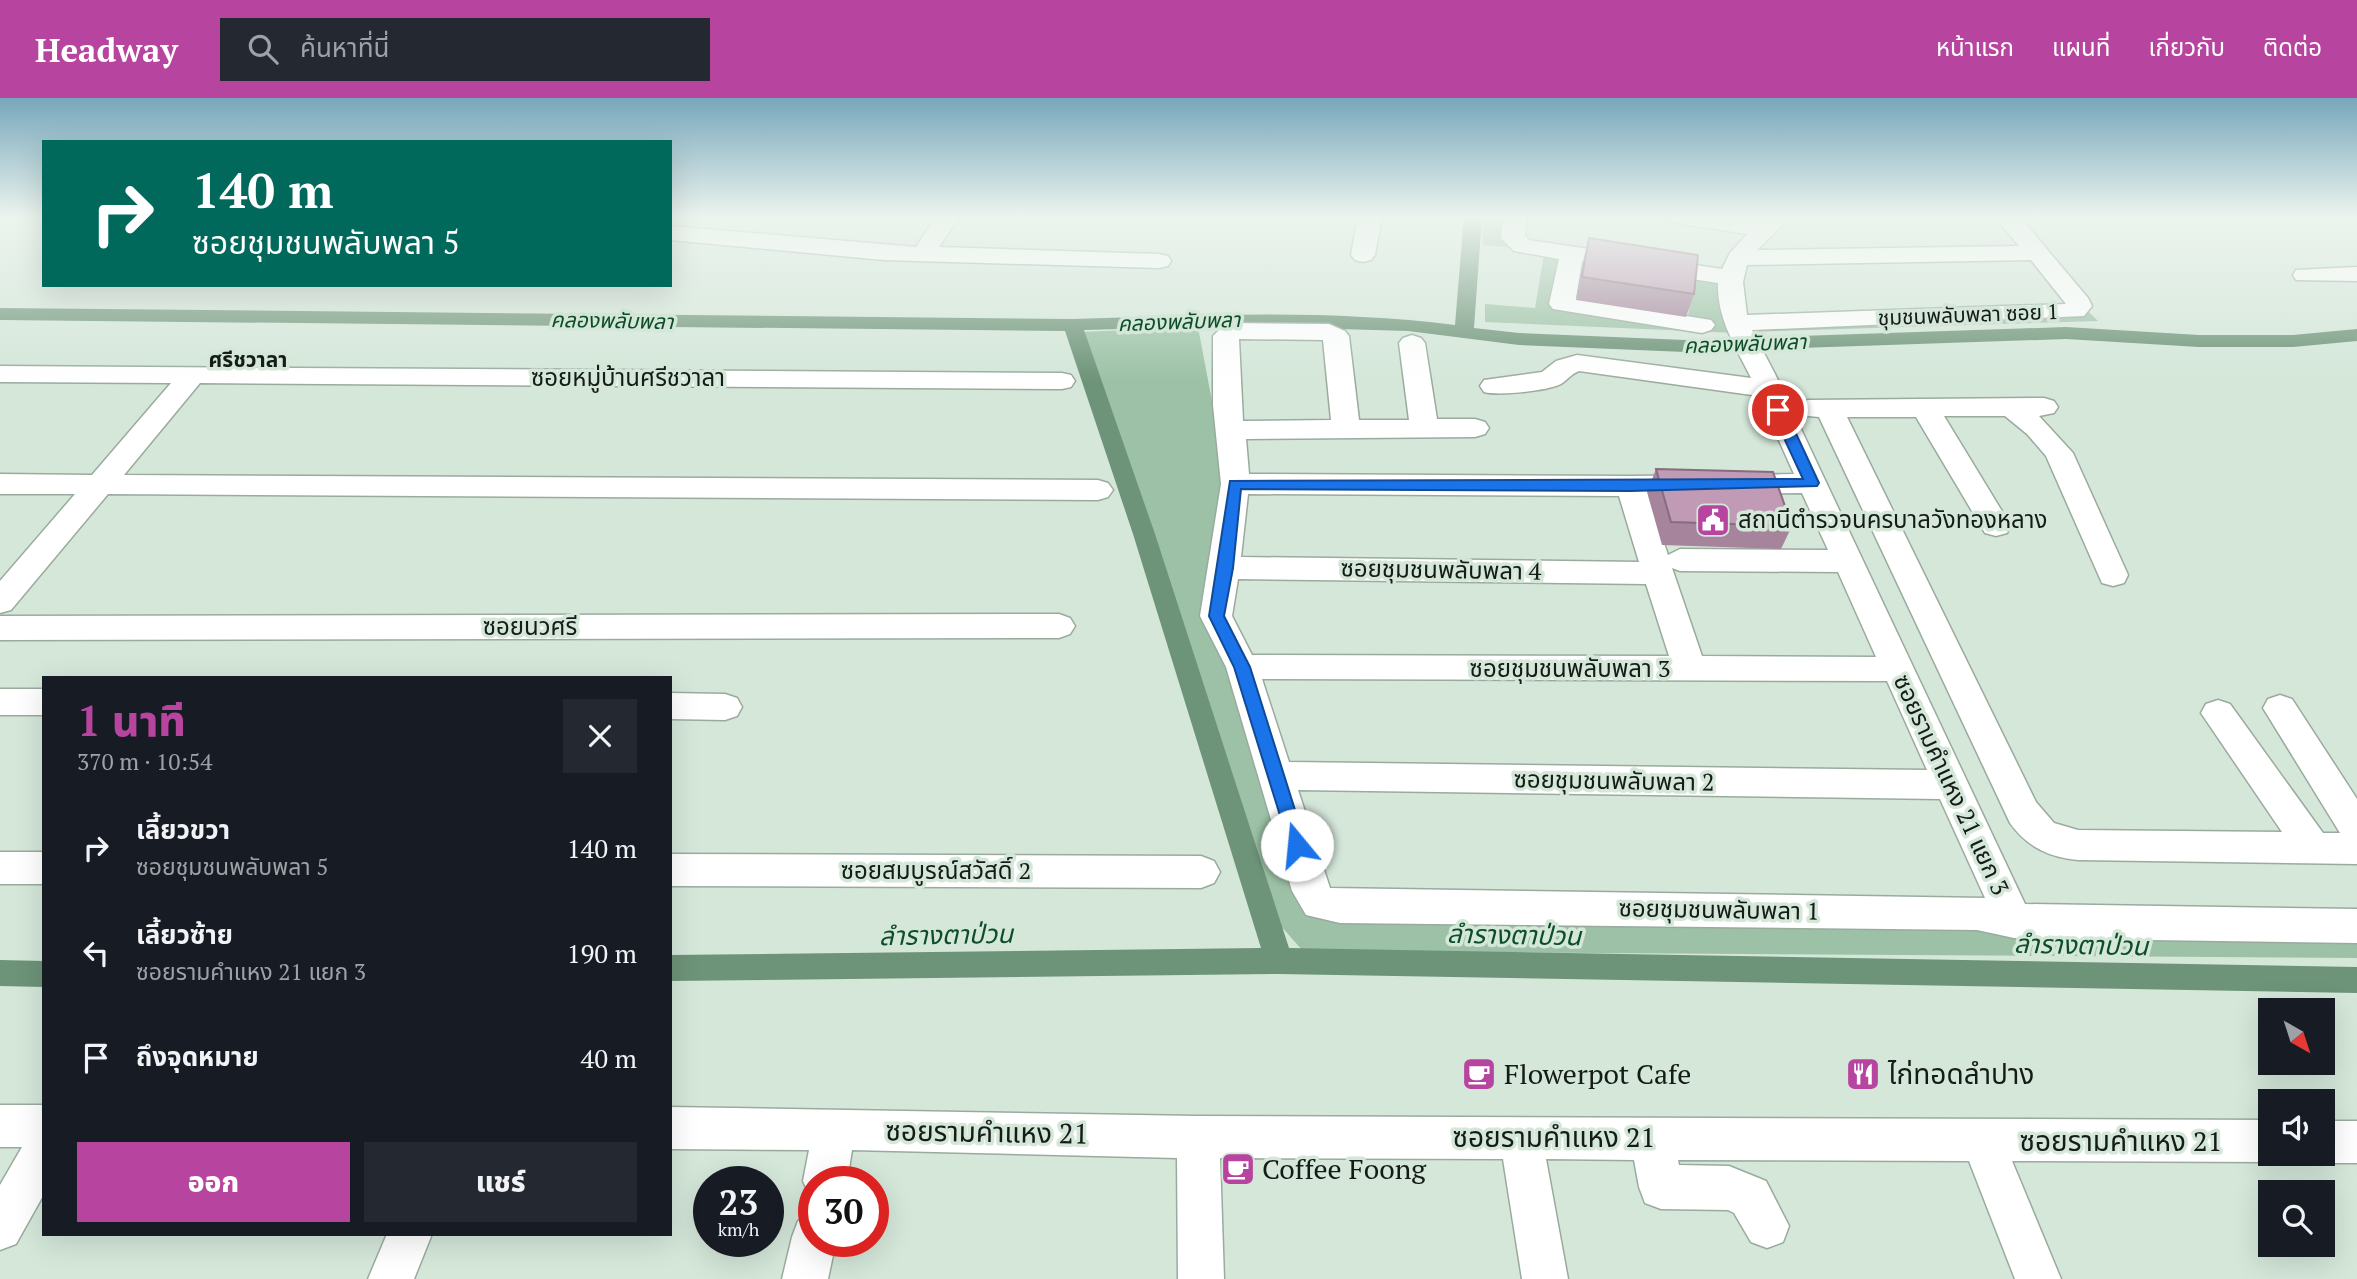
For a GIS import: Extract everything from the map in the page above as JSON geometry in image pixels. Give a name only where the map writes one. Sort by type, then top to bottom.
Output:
[{"type":"street","points":[[1568,271],[1562,303],[1703,325]]},
{"type":"street","points":[[1679,271],[1702,275],[1721,271]]},
{"type":"street","name":"ซอยรามคำแหง 21 แยก 3","points":[[1735,271],[1729,302],[1744,340],[2014,921],[2357,926]]},
{"type":"street","name":"ชุมชนพลับพลา ซอย 1","points":[[1744,340],[2076,311],[2079,306],[2076,298],[2053,271]]},
{"type":"street","points":[[2305,275],[2357,274]]},
{"type":"street","points":[[1276,776],[1242,667],[1216,616],[1235,484],[1227,405],[1226,336],[1232,331],[1329,332],[1336,336],[1346,429]]},
{"type":"street","points":[[1412,343],[1424,428]]},
{"type":"street","points":[[1493,386],[1550,379],[1565,367],[1577,363],[1829,409],[2044,407]]},
{"type":"street","name":"ซอยหมู่บ้านศรีชวาลา","points":[[0,374],[1062,381]]},
{"type":"street","points":[[0,602],[11,576],[99,484],[193,375]]},
{"type":"street","points":[[1925,408],[1996,526]]},
{"type":"street","points":[[1829,409],[2027,820],[2053,842],[2078,845],[2357,849]]},
{"type":"street","points":[[1231,430],[1475,428]]},
{"type":"street","points":[[1235,484],[1630,486],[1812,483]]},
{"type":"street","points":[[0,484],[1098,490]]},
{"type":"street","points":[[1630,486],[1669,566],[1690,670]]},
{"type":"street","name":"ซอยชุมชนพลับพลา 4","points":[[1225,568],[1669,566],[1848,561]]},
{"type":"street","name":"ซอยนวศรี","points":[[0,628],[1059,626]]},
{"type":"street","name":"ซอยชุมชนพลับพลา 3","points":[[1242,667],[1898,669]]},
{"type":"street","points":[[0,702],[42,702]]},
{"type":"street","points":[[672,706],[725,706]]},
{"type":"street","points":[[2280,708],[2357,830]]},
{"type":"street","points":[[2218,713],[2313,848]]},
{"type":"street","name":"ซอยชุมชนพลับพลา 2","points":[[1276,776],[1952,785]]},
{"type":"street","name":"ซอยชุมชนพลับพลา 1","points":[[1276,776],[1311,891],[1319,902],[1340,906],[1977,913],[2014,921]]},
{"type":"street","points":[[0,868],[42,868]]},
{"type":"street","name":"ซอยสมบูรณ์สวัสดิ์ 2","points":[[672,870],[1201,872]]},
{"type":"street","points":[[0,1126],[42,1126]]},
{"type":"street","name":"ซอยรามคำแหง 21","points":[[672,1128],[1198,1137],[2258,1141]]},
{"type":"street","points":[[828,1166],[835,1129]]},
{"type":"street","points":[[1198,1137],[1201,1279]]},
{"type":"street","points":[[1521,1137],[1545,1279]]},
{"type":"street","points":[[1652,1138],[1661,1187],[1729,1188],[1750,1197],[1767,1226]]},
{"type":"street","points":[[1704,1138],[1714,1187]]},
{"type":"street","points":[[1982,1140],[2038,1279]]},
{"type":"street","points":[[2335,1142],[2357,1142]]},
{"type":"street","points":[[0,1228],[42,1154]]},
{"type":"street","points":[[391,1279],[409,1236]]},
{"type":"street","points":[[805,1279],[810,1257]]},
{"type":"lane","points":[[2011,407],[2037,428],[2059,453],[2113,575]]},
{"type":"green space","points":[[1541,271],[1570,271],[1575,301],[1688,318],[1692,280],[1723,284],[1736,333],[1485,322],[1485,304],[1535,308]]},
{"type":"green space","points":[[2088,311],[2098,321],[1747,332],[1743,325],[2064,314]]},
{"type":"green space","points":[[1198,327],[1220,444],[1221,472],[1210,586],[1316,917],[2357,938],[2357,958],[1303,951],[1280,925],[1198,671],[1081,332]]},
{"type":"building","points":[[1583,271],[1696,271],[1694,294],[1582,277]]},
{"type":"building","points":[[1656,469],[1773,472],[1792,526],[1671,522]]},
{"type":"waterway","points":[[1464,330],[1469,271]]},
{"type":"waterway","name":"คลองพลับพลา","points":[[0,314],[1073,325]]},
{"type":"waterway","name":"คลองพลับพลา","points":[[1073,325],[1232,320],[1408,325],[1519,339],[1685,346],[2066,333],[2199,341],[2293,341],[2357,335]]},
{"type":"waterway","points":[[1073,325],[1144,534],[1279,961]]},
{"type":"waterway","name":"ลำรางตาป่วน","points":[[672,968],[1279,961]]},
{"type":"waterway","name":"ลำรางตาป่วน","points":[[1279,961],[2357,980]]},
{"type":"waterway","name":"ลำรางตาป่วน","points":[[0,973],[42,974]]},
{"type":"place","name":"สถานีตำรวจนครบาลวังทองหลาง","points":[[1713,520]]},
{"type":"place","name":"Flowerpot Cafe","points":[[1479,1074]]},
{"type":"place","name":"ไก่ทอดลำปาง","points":[[1863,1074]]},
{"type":"place","name":"Coffee Foong","points":[[1238,1169]]},
{"type":"district","name":"ศรีชวาลา","points":[[248,360]]},
{"type":"route","points":[[1297,845],[1242,667],[1216,616],[1235,484],[1630,486],[1812,483],[1778,410]]}]
